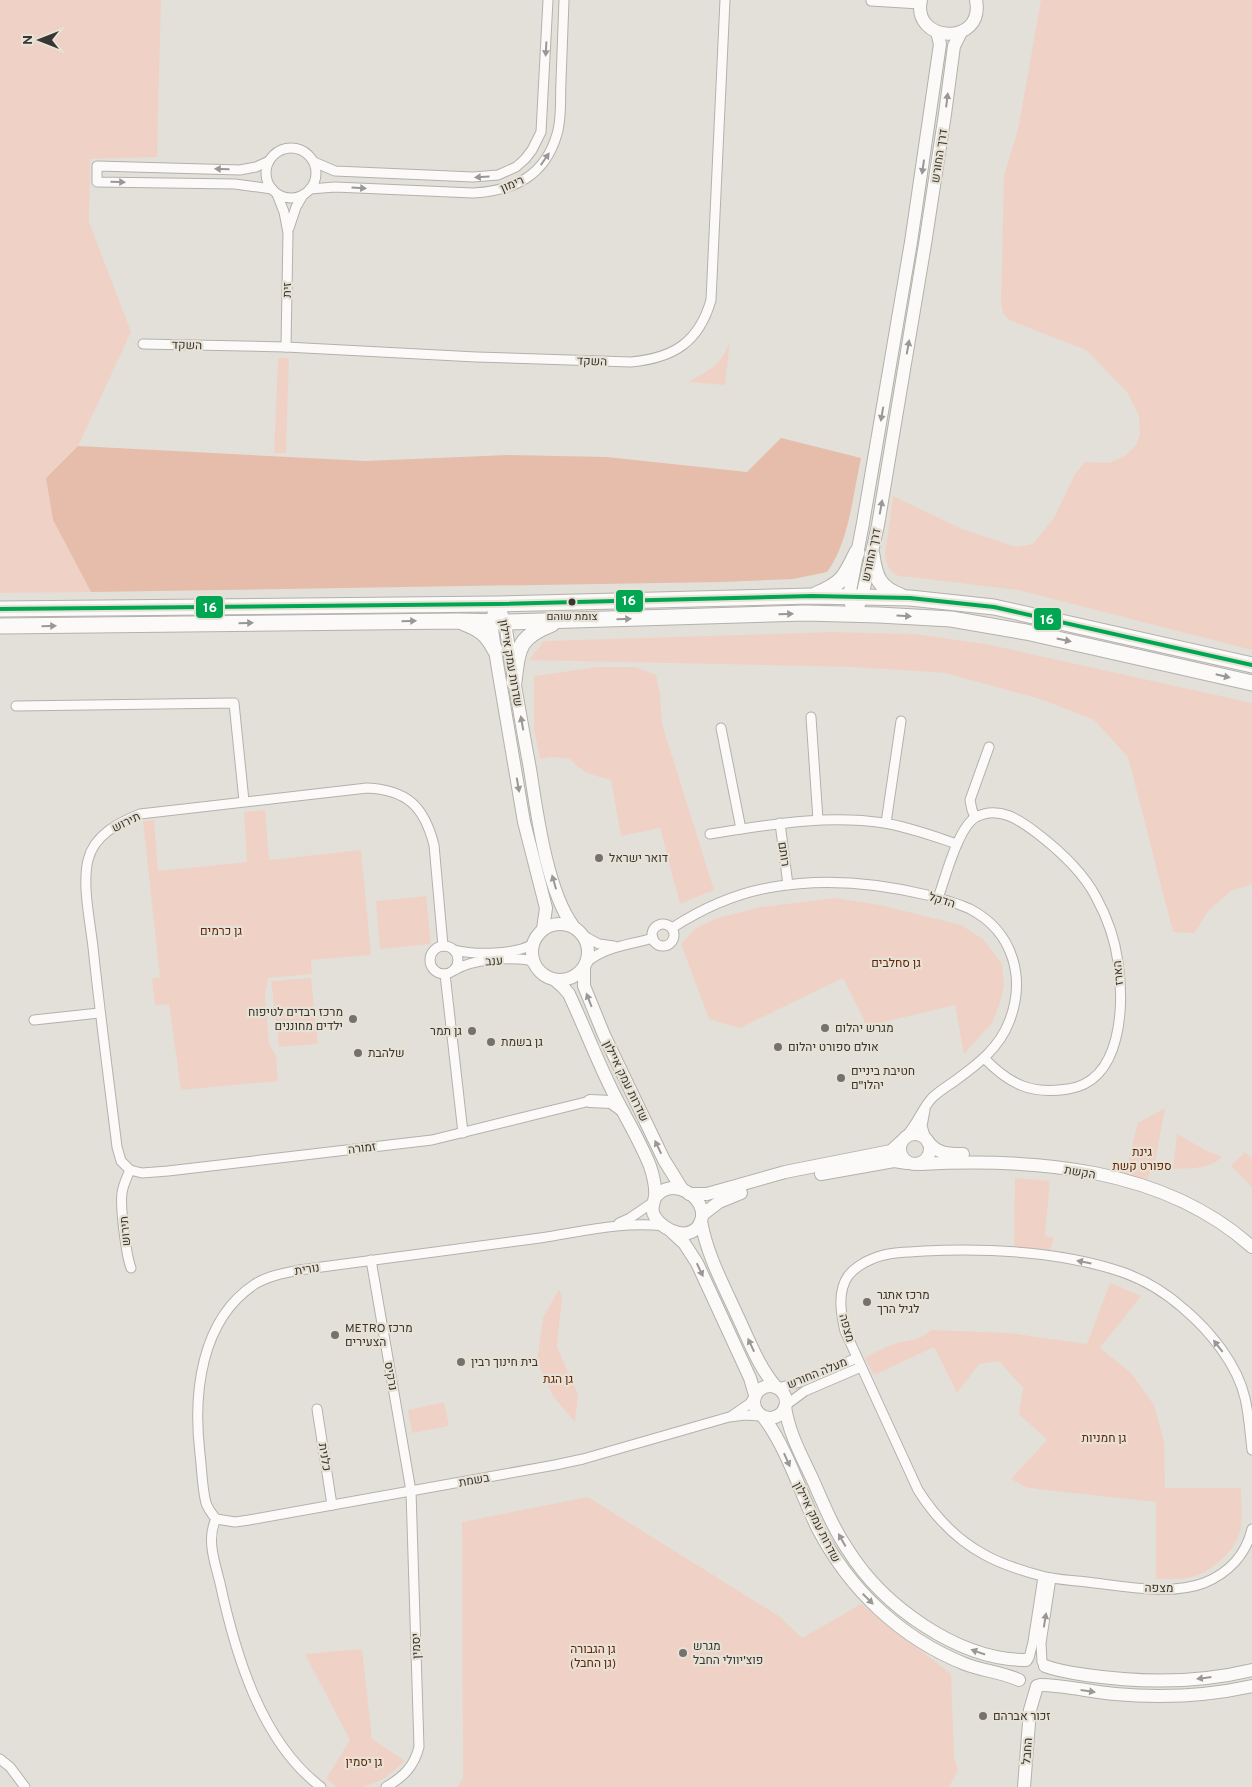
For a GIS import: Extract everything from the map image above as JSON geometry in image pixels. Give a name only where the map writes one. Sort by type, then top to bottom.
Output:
[{"type":"main road","name":"דרך החורש","points":[[855,614],[855,597],[927,235],[954,46],[961,32],[974,20],[977,11],[976,0]]},
{"type":"main road","points":[[921,2],[921,13],[924,21],[930,28],[937,32],[953,34],[961,32]]},
{"type":"main road","name":"דרך החורש","points":[[865,554],[923,169],[940,44],[937,32]]},
{"type":"main road","points":[[812,596],[833,587],[844,578],[865,554],[879,582],[887,589],[910,598]]},
{"type":"main road","points":[[0,609],[497,604],[812,596],[910,598],[994,607],[1252,666]]},
{"type":"main road","name":"שדרות עמק איילון","points":[[497,604],[498,622],[495,650],[524,822],[546,908],[543,929]]},
{"type":"main road","points":[[0,626],[498,622],[805,613],[855,614],[951,619],[1026,632],[1252,683]]},
{"type":"main road","points":[[458,621],[482,632],[489,638],[495,650]]},
{"type":"main road","points":[[514,682],[516,664],[522,643],[535,631],[559,621]]},
{"type":"main road","name":"שדרות עמק איילון","points":[[498,622],[514,682],[543,843],[566,917],[573,926]]},
{"type":"main road","points":[[558,923],[573,926],[584,936],[588,946],[585,965],[571,978],[563,980],[555,980],[542,974],[536,966],[531,953],[532,944],[536,936],[543,929],[558,923]]},
{"type":"main road","name":"שדרות עמק איילון","points":[[585,965],[584,986],[604,1035],[664,1160],[686,1192]]},
{"type":"main road","name":"שדרות עמק איילון","points":[[555,980],[569,994],[606,1078],[649,1166],[654,1183],[654,1200]]},
{"type":"main road","points":[[590,1101],[602,1091],[606,1078]]},
{"type":"main road","points":[[590,1101],[604,1100],[623,1110]]},
{"type":"main road","points":[[686,1192],[700,1204],[706,1246],[763,1370],[784,1395],[786,1406],[783,1412],[775,1418],[762,1417],[754,1407],[750,1378],[697,1263],[684,1243],[654,1216],[654,1200],[659,1192],[668,1187],[686,1192],[707,1194],[785,1172],[891,1151],[903,1140],[908,1136],[917,1134],[927,1140],[930,1148],[927,1158],[914,1163],[904,1160],[900,1152],[903,1140]]},
{"type":"main road","name":"הקשת","points":[[927,1140],[934,1149],[941,1153],[1042,1158],[1142,1177],[1201,1201],[1231,1220],[1252,1238]]},
{"type":"main road","name":"הקשת","points":[[702,1218],[718,1202],[770,1184],[894,1161],[914,1163],[982,1161],[1062,1169],[1140,1184],[1197,1208],[1226,1226],[1252,1248]]},
{"type":"main road","points":[[668,1229],[686,1234],[694,1230],[702,1218]]},
{"type":"main road","points":[[754,1397],[762,1387],[777,1387]]},
{"type":"main road","name":"שדרות עמק איילון","points":[[786,1406],[791,1432],[831,1519],[848,1550],[873,1582],[909,1614],[939,1634],[984,1654],[1008,1659],[1027,1659]]},
{"type":"main road","name":"שדרות עמק איילון","points":[[762,1417],[776,1437],[826,1543],[844,1573],[868,1599],[900,1627],[931,1648],[971,1666],[1021,1682]]},
{"type":"main road","points":[[1252,1670],[1196,1679],[1154,1680],[1098,1677],[1058,1670],[1034,1658],[1027,1659],[1020,1664],[1018,1670],[1021,1682],[1030,1687],[1038,1686],[1116,1694],[1154,1696],[1198,1694],[1252,1686]]},
{"type":"main road","points":[[1038,1686],[1046,1676],[1043,1664]]},
{"type":"main road","name":"החבל","points":[[1021,1682],[1028,1699],[1030,1714]]},
{"type":"main road","name":"החבל","points":[[1024,1787],[1030,1714],[1038,1686]]},
{"type":"street","name":"רימון","points":[[314,162],[324,168],[341,172],[473,177],[498,175],[516,167],[532,150],[541,132],[548,0]]},
{"type":"street","name":"רימון","points":[[307,192],[335,187],[473,193],[497,191],[520,183],[531,175],[547,156],[558,133],[564,0]]},
{"type":"street","name":"השקד","points":[[142,344],[286,347],[476,357],[631,362],[666,356],[681,348],[703,321],[707,313],[711,294],[725,0]]},
{"type":"street","points":[[871,1],[921,2]]},
{"type":"street","points":[[294,148],[302,150],[314,162],[316,177],[307,192],[290,198],[274,191],[235,184],[97,182],[97,166],[240,170],[269,161],[278,152],[294,148]]},
{"type":"street","points":[[269,161],[266,177],[267,182],[274,191]]},
{"type":"street","name":"זית","points":[[274,191],[284,212],[288,233],[286,347]]},
{"type":"street","name":"זית","points":[[288,233],[296,207],[307,192]]},
{"type":"street","points":[[16,706],[234,703],[244,802]]},
{"type":"street","points":[[811,717],[818,820]]},
{"type":"street","points":[[886,823],[901,722]]},
{"type":"street","points":[[721,728],[742,829]]},
{"type":"street","points":[[938,898],[957,844],[966,825],[975,817],[970,800],[988,747]]},
{"type":"street","name":"תירוש","points":[[131,1268],[128,1258],[122,1198],[123,1187],[130,1170],[121,1161],[117,1147],[99,1013],[86,885],[88,859],[103,836],[117,824],[140,814],[367,788],[390,790],[410,800],[423,816],[430,829],[434,845],[442,946]]},
{"type":"street","name":"הארז","points":[[975,817],[999,813],[1013,816],[1072,864],[1096,896],[1106,917],[1118,961],[1120,986],[1116,1035],[1111,1054],[1103,1069],[1095,1078],[1084,1085],[1069,1089],[1050,1090],[1015,1084],[1003,1077],[984,1058]]},
{"type":"street","points":[[710,834],[780,823],[848,819],[886,823],[957,844]]},
{"type":"street","name":"רותם","points":[[780,823],[788,885]]},
{"type":"street","name":"הדקל","points":[[672,928],[687,918],[721,902],[757,890],[814,883],[865,884],[912,891],[970,909],[982,917],[1002,936],[1010,947],[1014,960],[1017,985],[1013,1011],[1002,1036],[994,1048],[984,1058],[936,1094],[926,1105],[911,1132],[903,1140]]},
{"type":"street","points":[[666,924],[672,928],[674,936],[668,945],[657,944],[653,938],[652,932],[657,926],[666,924]]},
{"type":"street","points":[[584,936],[599,944],[616,947]]},
{"type":"street","points":[[585,965],[594,956],[616,947],[653,938]]},
{"type":"street","name":"ענב","points":[[454,950],[470,953],[515,951],[526,949],[532,944]]},
{"type":"street","points":[[449,973],[437,972],[430,960],[433,952],[442,946],[450,947],[457,954],[458,963],[449,973],[463,1133]]},
{"type":"street","name":"ענב","points":[[449,973],[462,965],[483,961],[525,959],[536,966]]},
{"type":"street","points":[[34,1020],[99,1013]]},
{"type":"street","name":"זמורה","points":[[130,1170],[142,1173],[168,1171],[432,1140],[590,1101]]},
{"type":"street","points":[[926,1105],[922,1126],[927,1140]]},
{"type":"street","name":"נורית","points":[[614,1225],[630,1218],[654,1200]]},
{"type":"street","name":"נורית","points":[[216,1520],[206,1503],[197,1428],[197,1400],[200,1378],[206,1354],[215,1331],[228,1310],[242,1294],[256,1284],[275,1276],[299,1270],[563,1234],[614,1225],[644,1224],[668,1229]]},
{"type":"street","name":"מצפה","points":[[1252,1450],[1246,1394],[1223,1352],[1186,1310],[1147,1283],[1122,1272],[1053,1256],[982,1250],[918,1252],[873,1258],[848,1276],[842,1290],[840,1303],[845,1331],[918,1490],[928,1506],[942,1522],[970,1546],[987,1556],[1007,1565],[1047,1577],[1142,1588],[1186,1588],[1203,1583],[1231,1567],[1249,1540],[1252,1528]]},
{"type":"street","name":"נרקיס","points":[[371,1260],[411,1491]]},
{"type":"street","name":"מעלה החורש","points":[[777,1387],[800,1382],[857,1358]]},
{"type":"street","name":"מעלה החורש","points":[[786,1406],[805,1391],[861,1367]]},
{"type":"street","points":[[1246,1394],[1252,1384]]},
{"type":"street","name":"בשמת","points":[[729,1417],[749,1404],[754,1397]]},
{"type":"street","name":"כלנית","points":[[317,1409],[332,1505]]},
{"type":"street","name":"בשמת","points":[[216,1520],[235,1522],[249,1520],[583,1460],[729,1417],[745,1415],[762,1417]]},
{"type":"street","name":"יסמין","points":[[386,1787],[410,1769],[419,1747],[411,1491]]},
{"type":"street","points":[[216,1520],[211,1536],[213,1553],[235,1646],[249,1681],[280,1744],[296,1764],[320,1787]]},
{"type":"street","points":[[1027,1659],[1033,1642],[1047,1577]]},
{"type":"street","points":[[1043,1664],[1041,1643],[1047,1577]]},
{"type":"street","points":[[0,1759],[10,1767],[25,1787]]},
{"type":"green space","points":[[0,0],[161,0],[157,157],[90,159],[89,222],[131,332],[78,446],[46,478],[53,520],[91,592],[0,593]]},
{"type":"green space","points":[[1041,0],[1252,0],[1252,650],[1018,590],[904,577],[896,575],[890,570],[886,561],[885,556],[893,496],[962,529],[1016,547],[1033,544],[1054,518],[1075,474],[1085,462],[1109,463],[1126,455],[1136,445],[1140,434],[1139,416],[1127,392],[1086,350],[1009,320],[1003,313],[1001,303],[1004,175],[1018,130]]},
{"type":"green space","points":[[730,341],[725,385],[688,382],[714,366],[723,356]]},
{"type":"green space","points":[[278,358],[289,358],[286,453],[274,453]]},
{"type":"green space","points":[[833,632],[914,634],[986,644],[1252,703],[1252,884],[1231,891],[1209,910],[1194,933],[1173,932],[1128,757],[1094,720],[1043,700],[945,673],[853,667],[529,660],[544,641]]},
{"type":"green space","points":[[597,667],[635,667],[656,675],[660,694],[662,724],[714,890],[680,904],[660,828],[621,836],[611,780],[584,771],[570,759],[552,757],[540,759],[534,729],[534,676]]},
{"type":"green space","name":"גן כרמים","points":[[265,810],[269,860],[361,850],[371,955],[311,960],[312,974],[268,978],[265,996],[269,1043],[276,1056],[278,1081],[181,1090],[169,1004],[155,1005],[152,978],[160,978],[143,821],[154,820],[158,871],[247,862],[244,812]]},
{"type":"green space","points":[[426,896],[431,944],[380,949],[376,901]]},
{"type":"green space","name":"גן סחלבים","points":[[835,898],[880,905],[961,925],[983,939],[1002,964],[1004,985],[1000,1003],[992,1023],[964,1054],[955,1005],[867,1026],[843,978],[740,1028],[709,1019],[681,944],[696,928],[717,918],[761,907]]},
{"type":"green space","points":[[311,978],[318,1044],[279,1047],[271,981]]},
{"type":"green space","name":"גינת ספורט קשת","points":[[1165,1108],[1155,1163],[1147,1179],[1125,1173],[1138,1123]]},
{"type":"green space","points":[[1177,1134],[1205,1150],[1222,1157],[1205,1166],[1173,1169]]},
{"type":"green space","points":[[1245,1152],[1252,1159],[1252,1187],[1231,1166]]},
{"type":"green space","points":[[1015,1178],[1050,1181],[1045,1236],[1054,1238],[1049,1254],[1014,1248]]},
{"type":"green space","name":"גן חמניות","points":[[1110,1283],[1141,1296],[1100,1348],[1131,1373],[1154,1405],[1164,1442],[1165,1488],[1241,1488],[1241,1526],[1234,1545],[1218,1563],[1205,1572],[1193,1577],[1156,1579],[1156,1502],[1037,1489],[1025,1487],[1011,1479],[1047,1440],[1019,1414],[1023,1388],[999,1361],[979,1364],[957,1393],[934,1347],[874,1375],[865,1358],[889,1346],[919,1338],[931,1330],[1009,1333],[1087,1344]]},
{"type":"green space","name":"גן הגת","points":[[559,1289],[562,1297],[557,1347],[578,1395],[575,1422],[553,1396],[537,1361],[543,1318]]},
{"type":"green space","points":[[444,1402],[449,1426],[412,1433],[408,1410]]},
{"type":"green space","name":"גן הגבורה (גן החבל)","points":[[588,1497],[779,1616],[802,1638],[861,1604],[951,1674],[954,1757],[958,1770],[949,1787],[457,1787],[463,1779],[462,1522]]},
{"type":"green space","name":"גן יסמין","points":[[362,1649],[372,1739],[405,1761],[385,1778],[364,1787],[337,1787],[326,1779],[350,1740],[305,1654]]},
{"type":"shaded area","points":[[781,438],[861,458],[845,533],[827,572],[793,579],[722,582],[91,592],[53,520],[46,478],[78,446],[366,461],[508,455],[607,457],[747,472]]},
{"type":"transit line","name":"16","points":[[0,609],[497,604],[812,596],[910,598],[994,607],[1252,665]]},
{"type":"place","name":"צומת שוהם","points":[[572,602]]},
{"type":"place","name":"דואר ישראל","points":[[599,858]]},
{"type":"place","name":"מרכז רבדים לטיפוח ילדים מחוננים","points":[[353,1019]]},
{"type":"place","name":"מגרש יהלום","points":[[825,1028]]},
{"type":"place","name":"גן תמר","points":[[472,1031]]},
{"type":"place","name":"גן בשמת","points":[[491,1042]]},
{"type":"place","name":"אולם ספורט יהלום","points":[[778,1047]]},
{"type":"place","name":"שלהבת","points":[[358,1053]]},
{"type":"place","name":"חטיבת ביניים יהלו\"ם","points":[[841,1078]]},
{"type":"place","name":"מרכז אתגר לגיל הרך","points":[[867,1302]]},
{"type":"place","name":"METRO מרכז הצעירים","points":[[335,1335]]},
{"type":"place","name":"בית חינוך רבין","points":[[461,1362]]},
{"type":"place","name":"מגרש פוצ'יוולי החבל","points":[[683,1653]]},
{"type":"place","name":"זכור אברהם","points":[[983,1716]]}]
